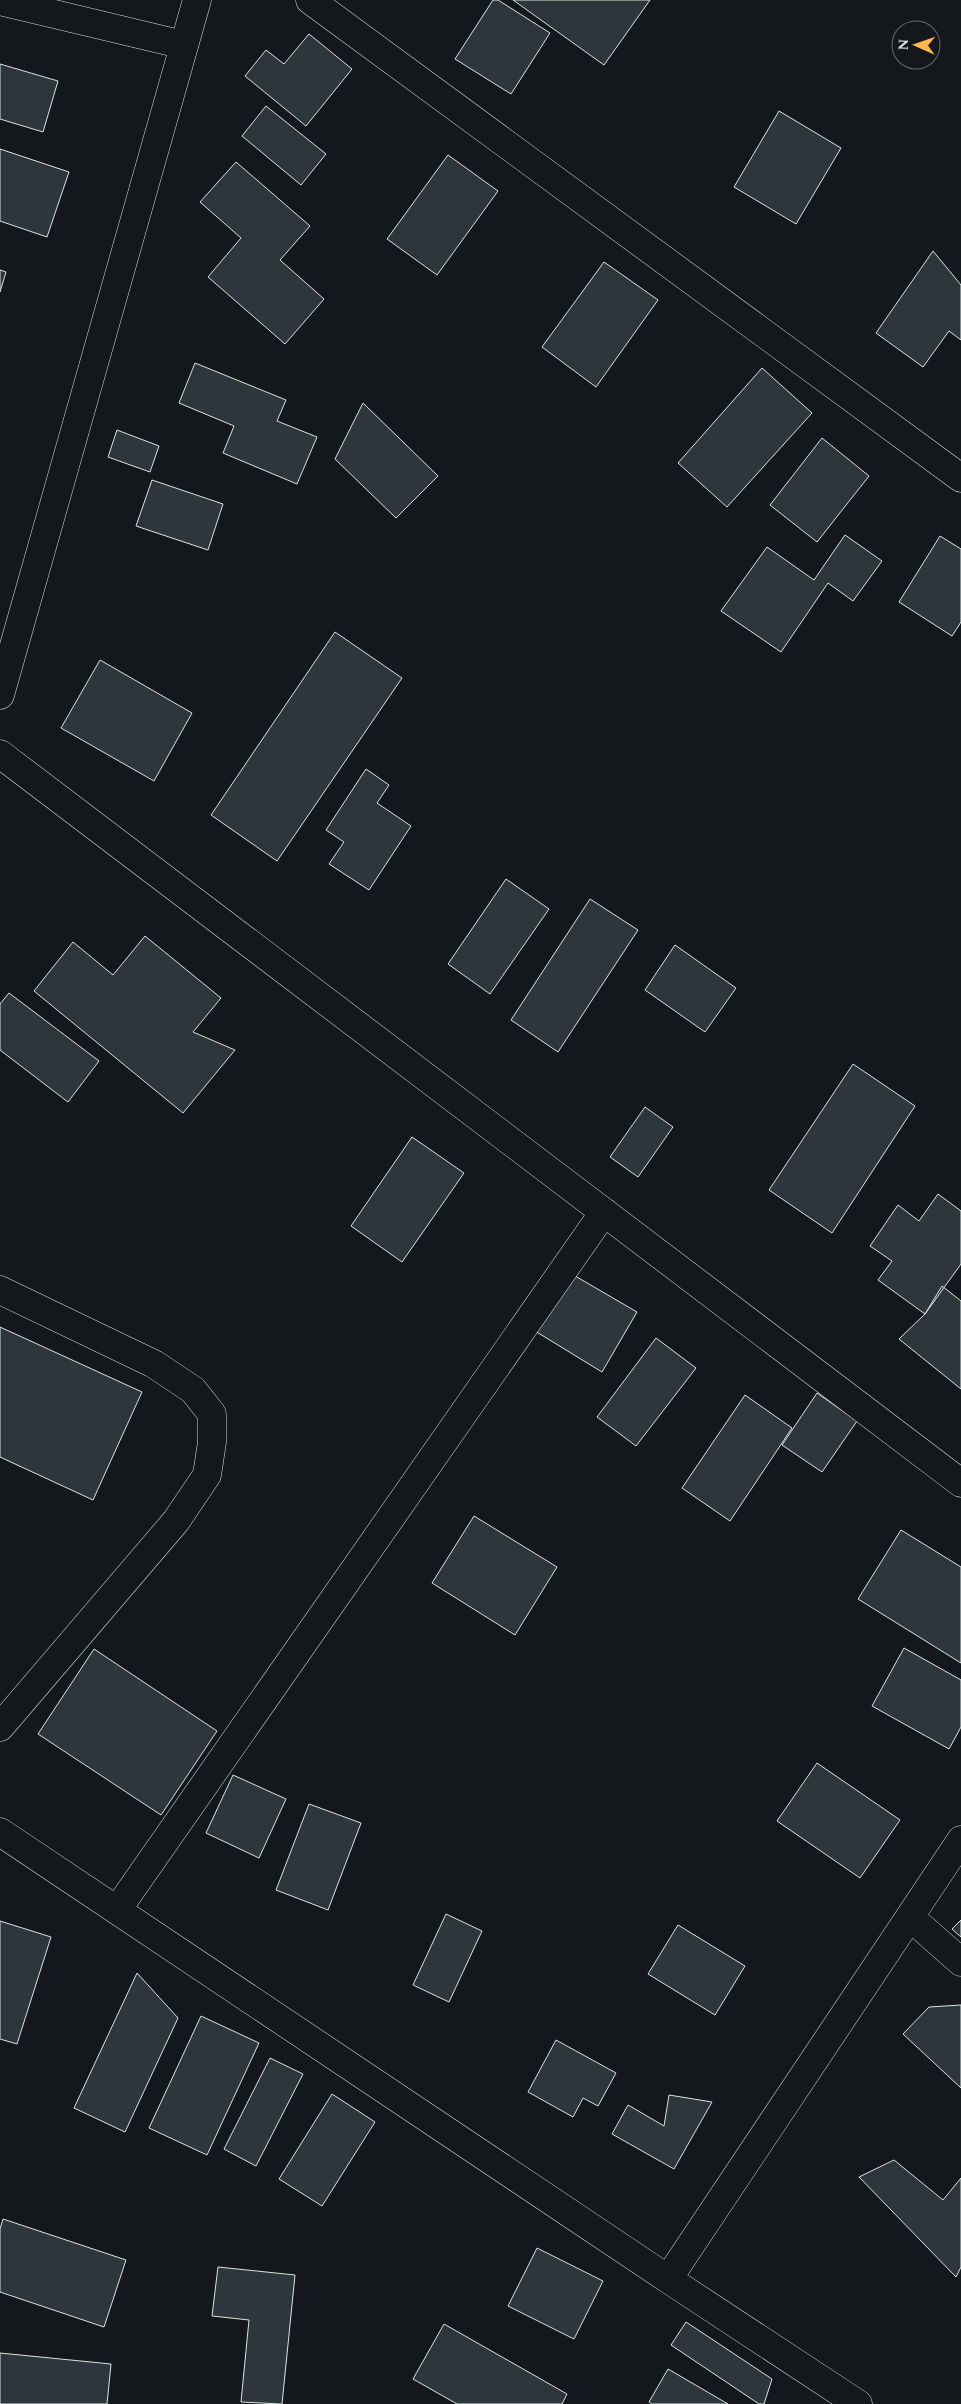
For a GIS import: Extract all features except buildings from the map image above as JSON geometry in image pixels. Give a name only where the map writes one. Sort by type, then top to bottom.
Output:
[{"type":"street","points":[[0,0],[184,45]]},
{"type":"street","points":[[0,695],[197,0]]},
{"type":"street","points":[[310,0],[961,478]]},
{"type":"street","points":[[0,754],[961,1483]]},
{"type":"street","points":[[117,1910],[604,1212]]},
{"type":"street","points":[[0,1290],[154,1364],[193,1390],[212,1414],[212,1442],[207,1475],[176,1521],[0,1727]]},
{"type":"street","points":[[0,1832],[858,2404]]},
{"type":"street","points":[[668,2279],[961,1840]]},
{"type":"street","points":[[910,1917],[961,1962]]}]
